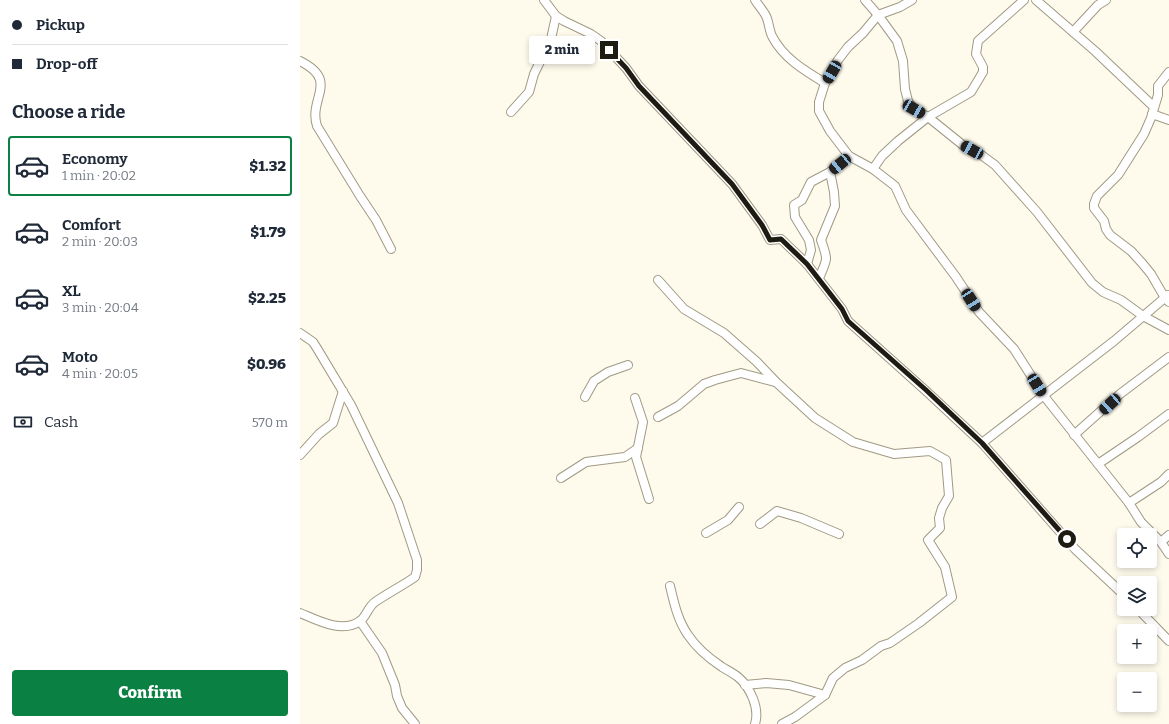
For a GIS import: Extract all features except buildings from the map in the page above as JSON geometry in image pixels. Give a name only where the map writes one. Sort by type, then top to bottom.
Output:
[{"type":"street","points":[[544,0],[556,16],[591,34],[601,41],[626,68],[639,86],[732,184],[762,225],[770,240],[781,239],[807,264],[842,309],[848,321],[930,394],[982,443],[1075,549],[1117,588]]},
{"type":"street","points":[[755,0],[766,16],[772,36],[780,48],[792,61],[825,83]]},
{"type":"street","points":[[865,0],[878,14],[897,41],[903,61],[905,89],[908,101],[914,109],[928,117],[964,146],[980,154],[995,165],[1037,212],[1092,283],[1103,292],[1121,300],[1143,316],[1169,330]]},
{"type":"street","points":[[912,0],[900,7],[878,14],[863,33],[848,47],[838,60],[825,83],[819,102],[820,111],[830,131],[849,156],[873,169],[895,186],[906,210],[956,277],[979,312],[1014,349],[1044,396],[1129,503],[1141,522],[1161,542],[1169,554]]},
{"type":"street","points":[[873,169],[882,156],[928,117],[971,92],[983,72],[983,67],[976,54],[978,41],[1024,0]]},
{"type":"street","points":[[1036,0],[1073,32],[1153,110],[1169,120]]},
{"type":"street","points":[[1073,32],[1098,5],[1106,0]]},
{"type":"street","points":[[512,112],[529,92],[534,74],[551,39],[556,16]]},
{"type":"street","points":[[300,61],[311,66],[319,77],[321,90],[315,112],[317,126],[376,220],[391,249]]},
{"type":"street","points":[[982,443],[1168,298],[1131,250],[1110,235],[1106,229],[1104,221],[1094,208],[1097,196],[1118,175],[1144,134],[1158,95],[1158,86],[1169,72]]},
{"type":"street","points":[[807,264],[811,250],[809,240],[795,217],[794,205],[802,200],[811,182],[830,172],[849,156]]},
{"type":"street","points":[[819,278],[826,264],[827,255],[821,240],[835,206],[830,172]]},
{"type":"street","points":[[658,280],[684,309],[724,333],[757,362],[815,418],[853,442],[894,454],[930,452],[946,460],[949,496],[942,508],[939,518],[940,528],[928,540],[945,567],[952,597],[919,623],[890,643],[881,646],[862,660],[845,668],[833,678],[825,695],[795,717],[782,724]]},
{"type":"street","points":[[300,333],[313,342],[351,405],[398,503],[417,560],[415,577],[369,607],[360,621],[349,626],[340,626],[319,621],[300,614]]},
{"type":"street","points":[[1074,435],[1120,394],[1169,357]]},
{"type":"street","points":[[585,397],[594,381],[608,372],[628,365]]},
{"type":"street","points":[[658,417],[678,406],[704,384],[741,373],[776,382]]},
{"type":"street","points":[[300,455],[333,423],[343,391]]},
{"type":"street","points":[[635,398],[642,422],[636,458],[649,499]]},
{"type":"street","points":[[1098,464],[1169,414]]},
{"type":"street","points":[[561,478],[586,462],[625,457],[638,448]]},
{"type":"street","points":[[1129,503],[1161,482],[1169,474]]},
{"type":"street","points":[[706,533],[728,520],[739,507]]},
{"type":"street","points":[[760,524],[777,511],[801,518],[839,534]]},
{"type":"street","points":[[1161,542],[1169,535]]},
{"type":"street","points":[[670,586],[675,606],[688,636],[703,652],[737,676],[745,684],[754,701],[756,723]]},
{"type":"street","points":[[1145,616],[1169,641]]},
{"type":"street","points":[[360,621],[382,653],[395,685],[396,696],[402,708],[415,724]]},
{"type":"street","points":[[745,684],[766,683],[789,685],[825,695]]},
{"type":"route","points":[[609,50],[626,68],[639,86],[732,184],[762,225],[770,240],[781,239],[807,264],[842,309],[848,321],[926,390],[982,443],[1067,539]]}]
